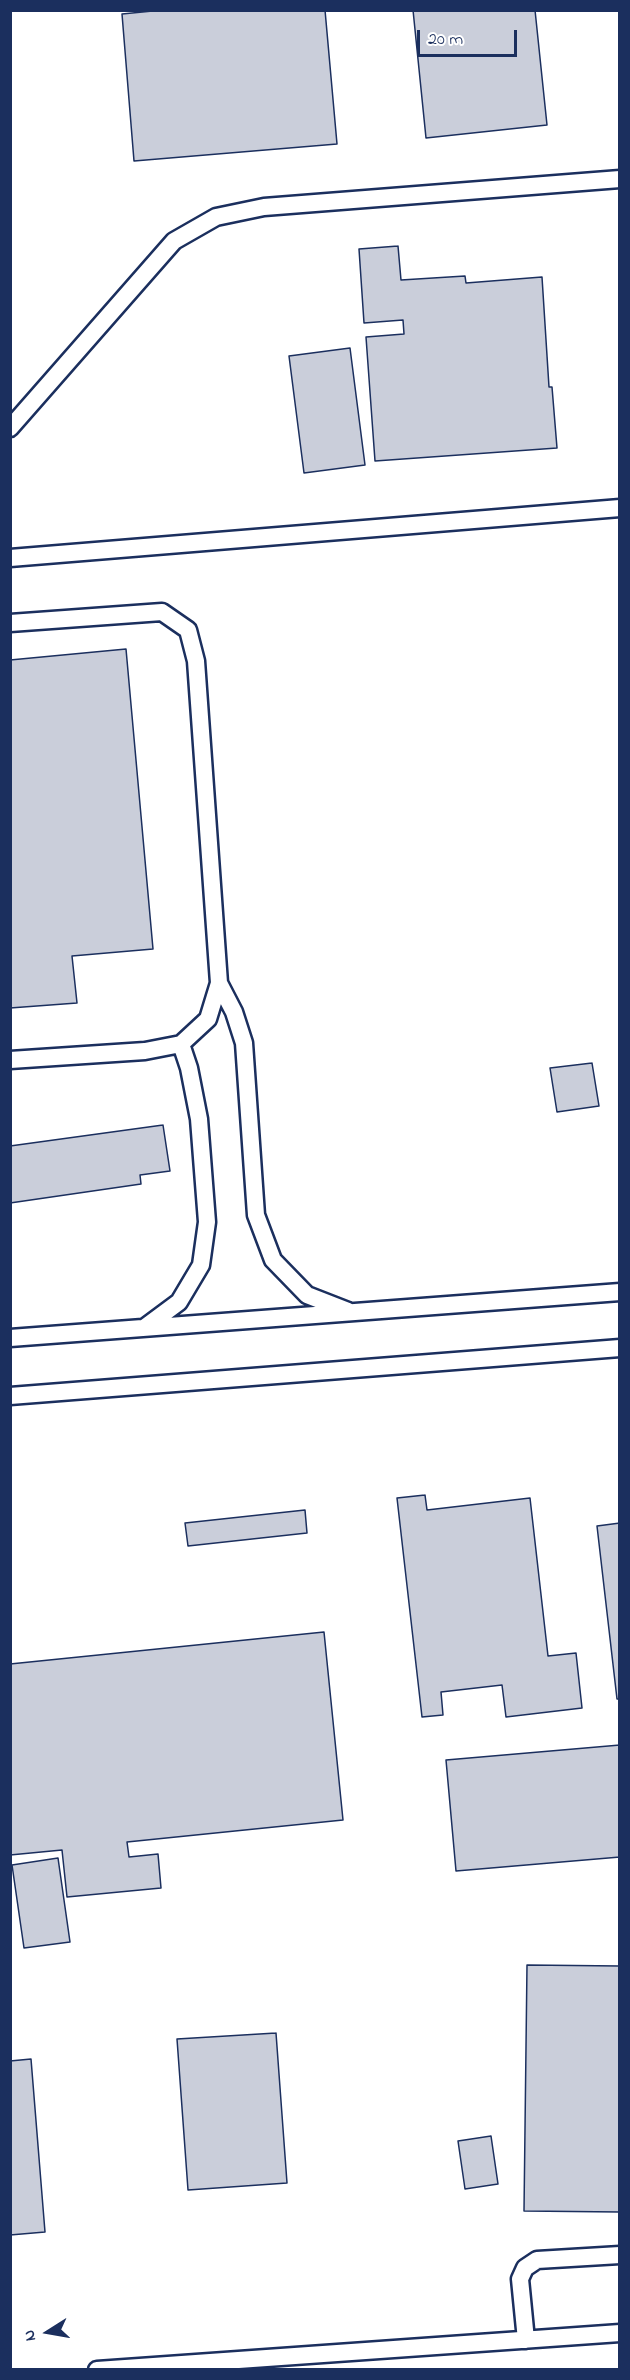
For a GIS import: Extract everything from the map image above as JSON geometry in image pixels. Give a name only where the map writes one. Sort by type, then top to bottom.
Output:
[{"type":"lane","points":[[10,428],[174,241],[216,217],[264,207],[620,179]]},
{"type":"lane","points":[[10,558],[620,508]]},
{"type":"lane","points":[[10,623],[162,612],[188,630],[196,661],[219,983],[208,1019],[181,1044],[145,1051],[10,1060]]},
{"type":"lane","points":[[219,983],[234,1012],[244,1043],[256,1215],[273,1260],[307,1294],[351,1312]]},
{"type":"lane","points":[[144,1328],[179,1302],[201,1265],[207,1222],[199,1119],[189,1068],[181,1044]]},
{"type":"lane","points":[[10,1338],[620,1292]]},
{"type":"lane","points":[[10,1396],[620,1348]]},
{"type":"lane","points":[[526,2340],[520,2278],[525,2268],[537,2260],[620,2255]]},
{"type":"lane","points":[[97,2370],[620,2333]]},
{"type":"building","points":[[163,10],[325,10],[337,144],[134,161],[122,14]]},
{"type":"building","points":[[413,10],[535,10],[547,125],[426,138]]},
{"type":"building","points":[[398,246],[401,280],[465,276],[466,283],[542,277],[549,387],[552,387],[557,448],[375,461],[366,337],[404,334],[403,320],[364,323],[359,249]]},
{"type":"building","points":[[350,348],[365,465],[304,473],[289,356]]},
{"type":"building","points":[[126,649],[153,949],[72,956],[77,1003],[10,1008],[10,660]]},
{"type":"building","points":[[592,1063],[599,1106],[557,1112],[550,1068]]},
{"type":"building","points":[[163,1125],[170,1171],[140,1175],[141,1184],[10,1203],[10,1146]]},
{"type":"building","points":[[425,1495],[427,1510],[530,1498],[548,1656],[576,1653],[582,1708],[506,1717],[502,1685],[441,1692],[443,1715],[422,1717],[397,1498]]},
{"type":"building","points":[[305,1510],[307,1533],[188,1546],[185,1523]]},
{"type":"building","points":[[620,1523],[620,1699],[617,1699],[597,1526]]},
{"type":"building","points":[[324,1632],[343,1820],[127,1842],[129,1857],[158,1854],[161,1888],[67,1897],[62,1850],[10,1855],[10,1664]]},
{"type":"building","points":[[620,1745],[620,1857],[456,1871],[446,1760]]},
{"type":"building","points":[[58,1858],[70,1942],[24,1948],[12,1865]]},
{"type":"building","points":[[527,1965],[620,1966],[620,2212],[524,2211]]},
{"type":"building","points":[[276,2033],[287,2183],[188,2190],[177,2039]]},
{"type":"building","points":[[31,2059],[45,2232],[10,2235],[10,2061]]},
{"type":"building","points":[[491,2136],[498,2184],[465,2189],[458,2141]]}]
